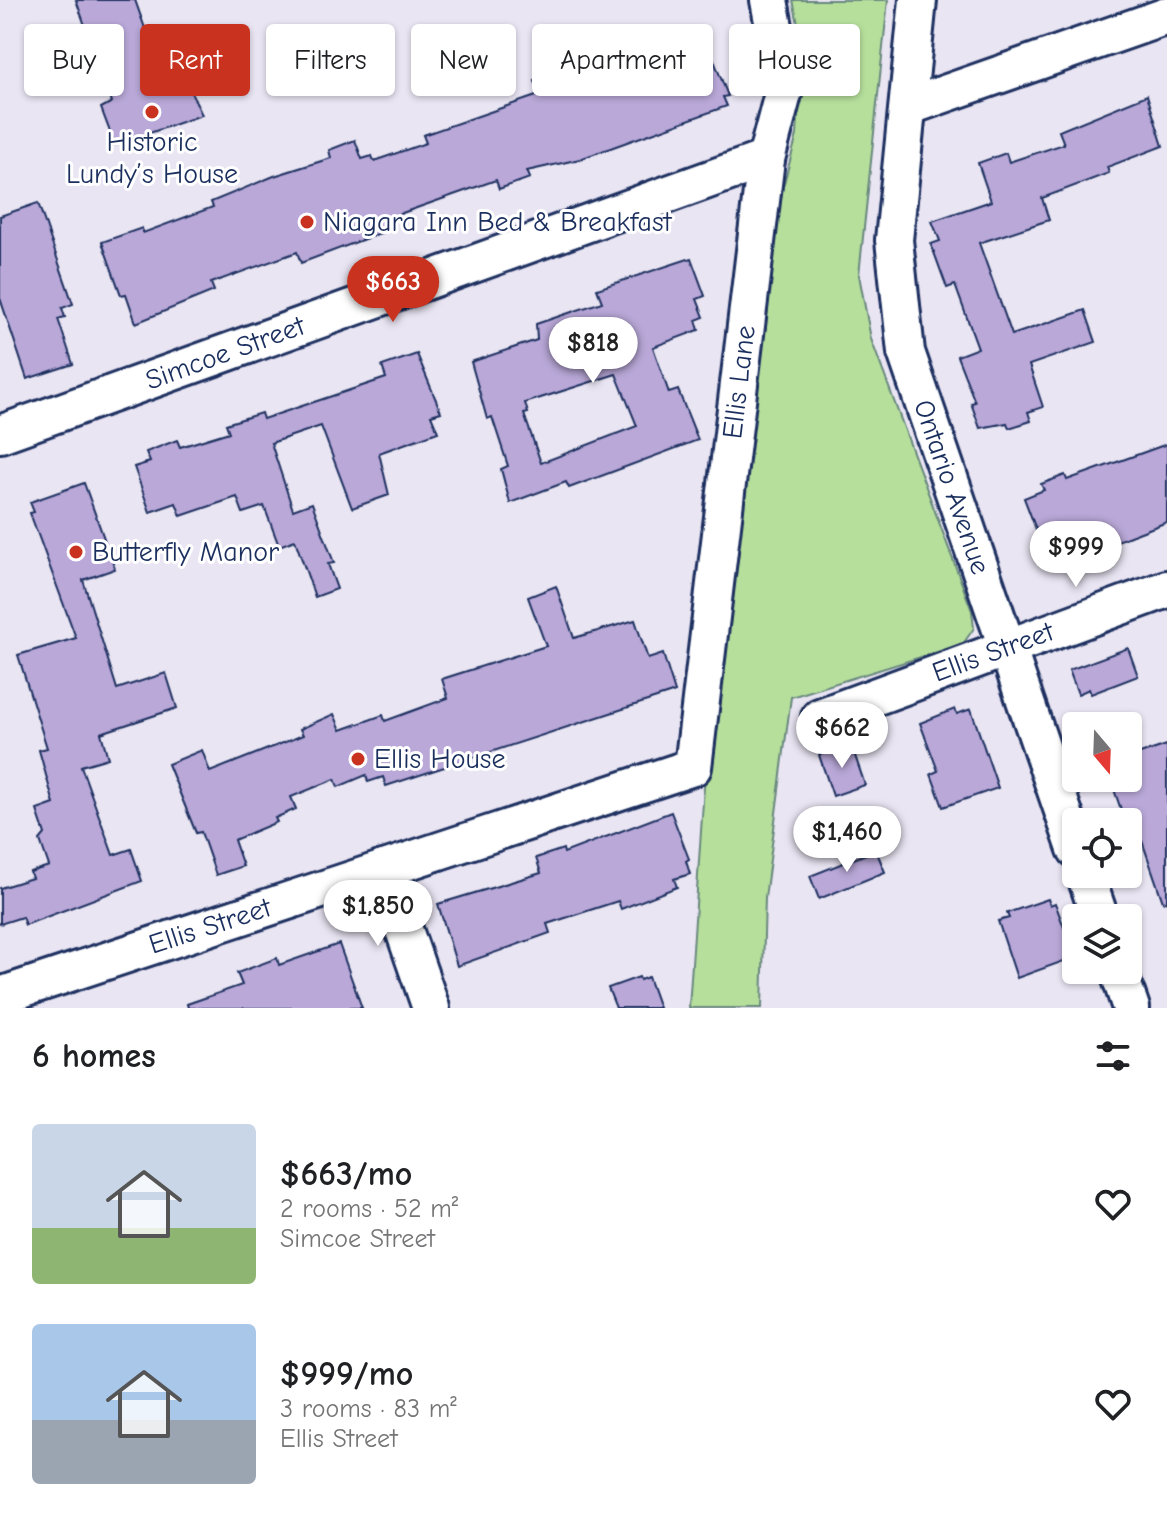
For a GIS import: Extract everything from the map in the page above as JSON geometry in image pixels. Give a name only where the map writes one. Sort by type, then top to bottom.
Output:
[{"type":"street","name":"Ellis Lane","points":[[693,767],[766,159],[785,86],[769,0]]},
{"type":"street","name":"Ontario Avenue","points":[[918,0],[910,106],[894,240],[906,352],[1062,809]]},
{"type":"street","points":[[910,106],[1167,16]]},
{"type":"street","name":"Simcoe Street","points":[[0,434],[766,159]]},
{"type":"street","name":"Ellis Street","points":[[820,717],[1167,589]]},
{"type":"street","name":"Ellis Street","points":[[0,996],[693,767]]},
{"type":"street","points":[[383,869],[431,1008]]},
{"type":"street","points":[[1123,984],[1131,1008]]},
{"type":"green space","points":[[793,0],[888,0],[859,275],[871,339],[972,611],[974,628],[963,644],[791,697],[765,898],[762,1008],[689,1008],[704,787],[772,227],[797,135],[799,96],[860,96],[860,24],[798,24]]},
{"type":"building","points":[[76,0],[135,0],[143,24],[140,24],[140,96],[193,96],[202,115],[115,145],[101,108],[112,102],[110,96],[124,96],[124,24],[84,24]]},
{"type":"building","points":[[713,58],[728,96],[723,97],[727,106],[580,159],[527,171],[530,178],[499,189],[496,180],[391,217],[394,228],[301,263],[297,252],[211,283],[214,291],[136,323],[126,294],[121,295],[102,242],[142,228],[143,233],[213,207],[211,202],[274,176],[331,158],[329,150],[355,140],[362,159],[372,156],[374,161],[426,143],[423,135],[536,96],[713,96]]},
{"type":"building","points":[[1147,95],[1163,146],[1107,167],[1109,173],[1042,198],[1049,220],[979,243],[1012,335],[1085,310],[1096,342],[1029,365],[1043,407],[1028,412],[1031,421],[1009,428],[1007,423],[980,428],[971,403],[975,402],[957,356],[978,348],[955,285],[947,288],[931,244],[940,241],[932,221],[991,201],[978,163],[1006,153],[1009,162],[1064,144],[1059,131]]},
{"type":"building","points":[[38,203],[73,304],[62,308],[65,317],[58,319],[73,364],[27,379],[0,298],[0,216]]},
{"type":"building","points":[[691,258],[705,296],[697,299],[704,317],[696,320],[699,330],[653,347],[669,393],[678,390],[698,440],[569,488],[566,482],[510,503],[501,469],[508,466],[492,417],[487,419],[471,362],[537,340],[536,324],[602,302],[597,289]],"holes":[[[616,374],[637,426],[541,463],[524,414],[528,413],[525,403]]]},
{"type":"building","points":[[417,354],[441,412],[431,415],[438,432],[379,453],[389,495],[352,508],[321,426],[271,443],[293,510],[312,503],[334,563],[328,564],[337,589],[315,597],[295,540],[279,546],[264,506],[243,513],[237,497],[181,516],[176,503],[150,512],[134,467],[150,462],[146,452],[177,440],[180,447],[229,432],[226,424],[261,413],[263,419],[386,378],[382,366]]},
{"type":"building","points":[[1167,444],[1167,522],[1054,565],[1048,552],[1045,553],[1024,498],[1044,490],[1041,484],[1065,475],[1067,480]]},
{"type":"building","points":[[84,483],[115,569],[83,580],[117,689],[166,673],[177,708],[101,733],[108,758],[81,766],[113,855],[131,849],[142,881],[25,925],[22,917],[0,924],[0,888],[32,878],[30,872],[49,866],[40,840],[45,834],[37,810],[54,804],[39,750],[47,748],[18,655],[76,638],[30,513],[34,512],[30,502]]},
{"type":"building","points":[[556,586],[574,638],[635,620],[648,659],[663,654],[675,692],[386,786],[383,777],[368,782],[366,775],[338,787],[335,779],[291,797],[296,809],[275,818],[277,822],[234,840],[243,866],[216,875],[201,832],[196,833],[168,764],[202,750],[210,772],[303,735],[300,729],[334,714],[341,730],[383,715],[385,721],[448,698],[442,679],[546,646],[528,597]]},
{"type":"building","points":[[1128,648],[1138,676],[1091,694],[1089,689],[1078,694],[1069,670]]},
{"type":"building","points":[[955,709],[957,714],[971,709],[998,788],[943,807],[931,774],[938,771],[920,723]]},
{"type":"building","points":[[851,744],[865,785],[833,796],[819,755]]},
{"type":"building","points":[[1167,745],[1167,901],[1163,902],[1142,841],[1142,808],[1120,808],[1115,792],[1142,792],[1142,753]]},
{"type":"building","points":[[671,812],[689,859],[686,861],[690,874],[674,879],[677,887],[621,909],[618,901],[547,924],[550,933],[457,966],[438,904],[541,873],[536,858],[563,849],[564,853]]},
{"type":"building","points":[[876,850],[885,872],[819,899],[810,876]]},
{"type":"building","points":[[1048,899],[1050,905],[1055,903],[1062,922],[1062,962],[1017,978],[998,921],[1009,918],[1007,913]]},
{"type":"building","points":[[339,944],[362,1008],[188,1008],[187,1004],[242,985],[237,973],[277,958],[279,965]]},
{"type":"building","points":[[639,977],[640,980],[648,977],[659,1008],[616,1008],[608,988]]},
{"type":"place","name":"Historic Lundy’s House","points":[[152,112]]},
{"type":"place","name":"Niagara Inn Bed & Breakfast","points":[[307,222]]},
{"type":"place","name":"Butterfly Manor","points":[[76,552]]},
{"type":"place","name":"Ellis House","points":[[358,759]]}]
